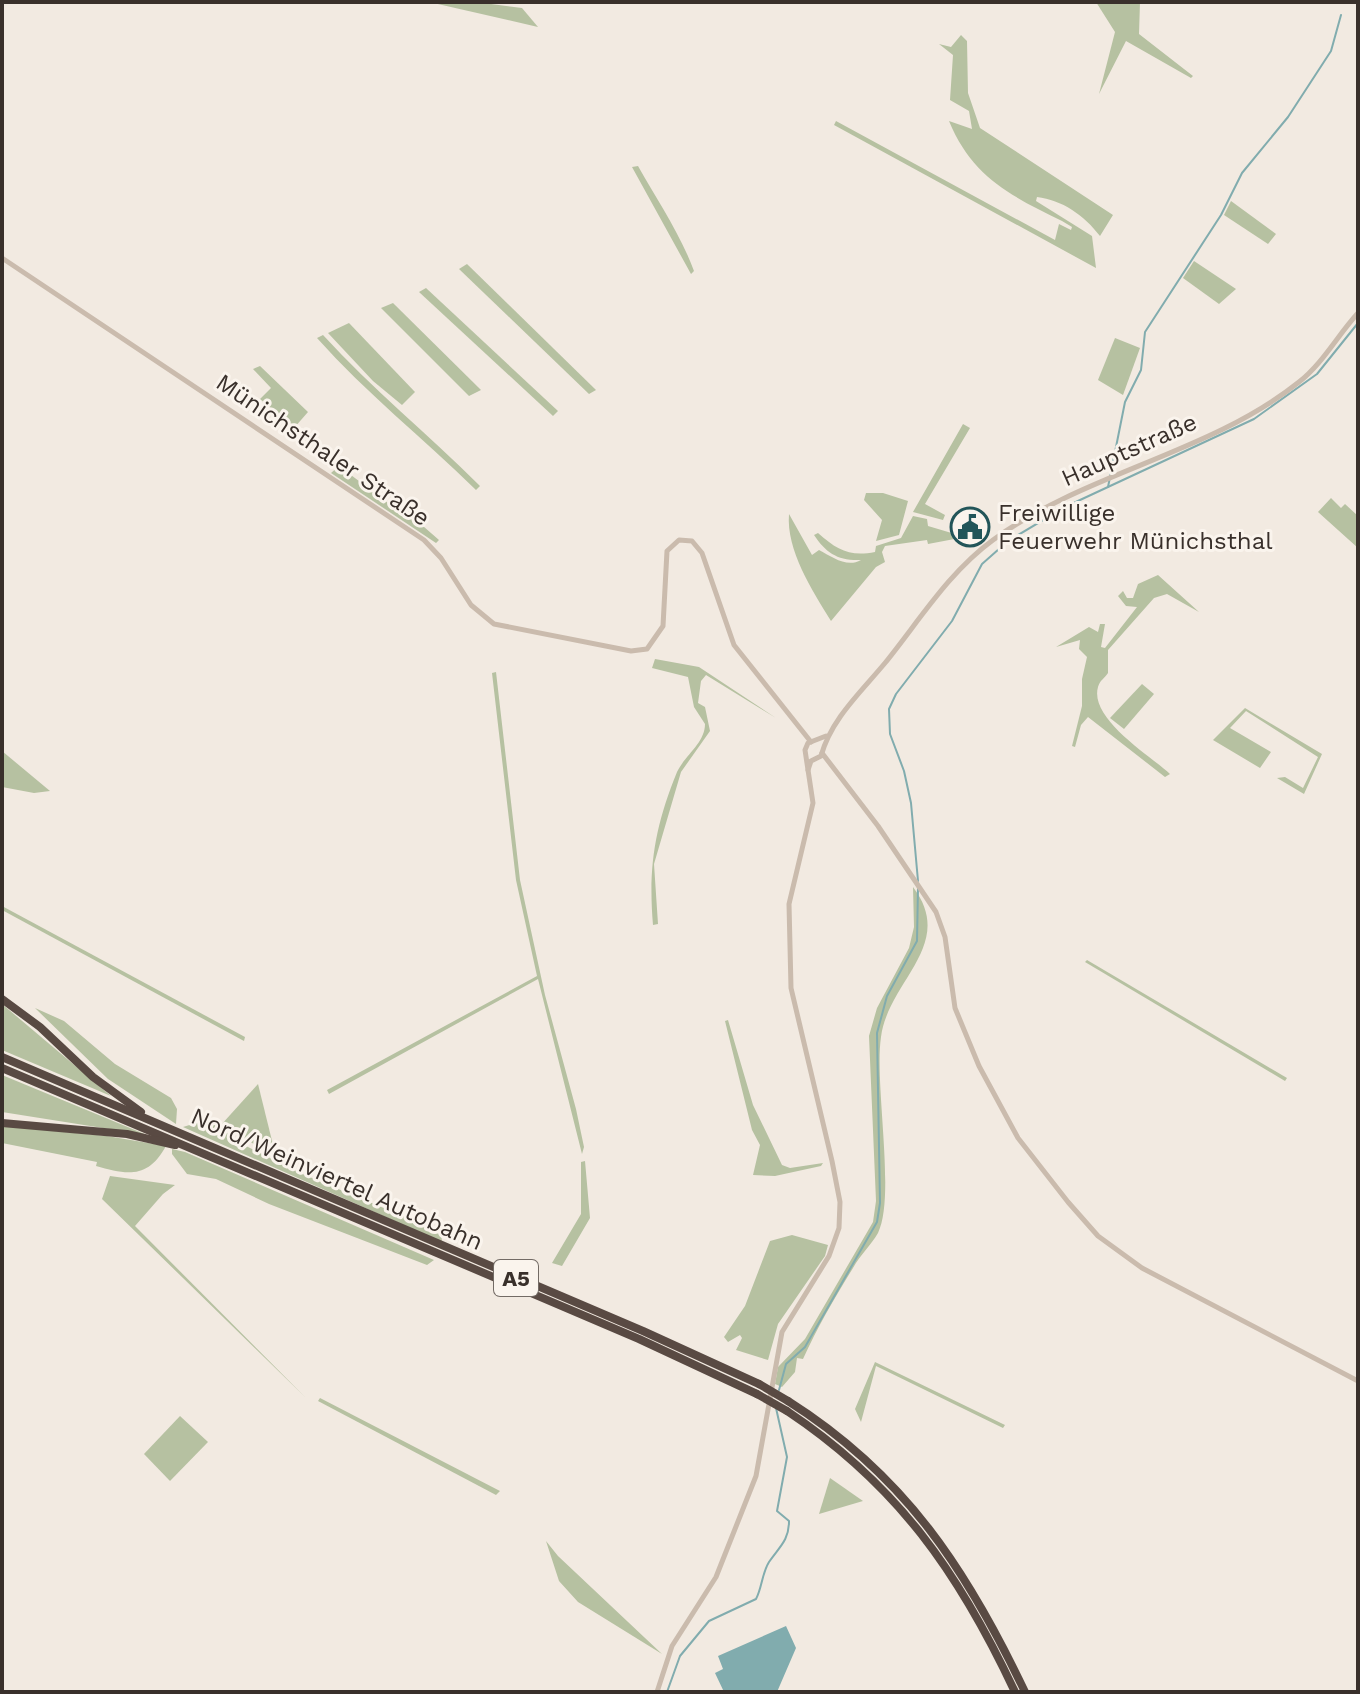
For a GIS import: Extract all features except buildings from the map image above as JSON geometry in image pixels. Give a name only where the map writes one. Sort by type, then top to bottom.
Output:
[{"type":"highway","points":[[2,999],[40,1027],[93,1077],[155,1122]]},
{"type":"highway","name":"Nord/Weinviertel Autobahn","points":[[2,1057],[411,1235],[655,1336],[788,1406],[861,1456],[928,1525],[984,1607],[1025,1692]]},
{"type":"highway","name":"Nord/Weinviertel Autobahn","points":[[2,1068],[758,1389]]},
{"type":"highway","points":[[2,1123],[127,1134],[201,1152]]},
{"type":"highway","name":"Nord/Weinviertel Autobahn","points":[[788,1406],[862,1469],[923,1534],[974,1609],[1015,1692]]},
{"type":"street","name":"Münichsthaler Straße","points":[[2,258],[424,540],[437,553],[471,605],[502,627],[631,651],[647,649],[663,626],[667,551],[679,540],[692,541],[702,553],[734,645],[802,732],[818,746],[914,877],[943,928],[955,1008],[979,1066],[1024,1147],[1085,1222],[1142,1268],[1358,1381]]},
{"type":"street","name":"Hauptstraße","points":[[818,746],[939,594],[986,545],[1035,514],[1110,477],[1236,422],[1280,396],[1317,366],[1358,313]]},
{"type":"street","name":"Münichsthaler Straße","points":[[657,1692],[669,1653],[713,1583],[756,1476],[782,1332],[829,1256],[839,1228],[840,1202],[832,1161],[791,988],[788,912],[813,803],[802,732]]},
{"type":"street","points":[[818,746],[805,751],[814,759],[830,765]]},
{"type":"street","points":[[808,775],[818,746]]},
{"type":"green space","points":[[429,2],[476,2],[522,8],[538,27]]},
{"type":"green space","points":[[1096,2],[1140,2],[1139,34],[1193,76],[1191,78],[1126,41],[1099,94],[1115,32]]},
{"type":"green space","points":[[961,35],[967,41],[968,93],[980,128],[1113,215],[1100,236],[1072,210],[1055,201],[1037,197],[1036,201],[1092,236],[1096,268],[834,125],[836,121],[1055,240],[1059,224],[1071,230],[1072,227],[995,183],[981,171],[958,140],[949,121],[972,129],[969,111],[950,100],[953,55],[939,44],[951,47]]},
{"type":"green space","points":[[638,166],[682,243],[694,271],[691,274],[632,167]]},
{"type":"green space","points":[[1231,201],[1276,234],[1268,244],[1224,215]]},
{"type":"green space","points":[[1194,261],[1236,289],[1219,304],[1183,278]]},
{"type":"green space","points":[[467,264],[596,390],[589,394],[459,269]]},
{"type":"green space","points":[[426,288],[558,411],[553,416],[419,292]]},
{"type":"green space","points":[[393,303],[481,390],[469,396],[381,308]]},
{"type":"green space","points":[[349,323],[415,392],[402,405],[373,381],[328,333]]},
{"type":"green space","points":[[323,335],[480,486],[476,490],[355,378],[317,338]]},
{"type":"green space","points":[[1115,338],[1140,348],[1123,395],[1098,380]]},
{"type":"green space","points":[[260,366],[308,412],[294,428],[260,399],[271,388],[253,369]]},
{"type":"green space","points":[[963,424],[970,428],[925,504],[945,515],[943,520],[913,512]]},
{"type":"green space","points":[[339,466],[392,506],[395,503],[400,506],[439,540],[436,543],[331,473]]},
{"type":"green space","points":[[866,493],[883,493],[908,501],[899,535],[876,541],[882,520],[864,500]]},
{"type":"green space","points":[[1331,498],[1341,508],[1345,504],[1358,516],[1358,548],[1318,512]]},
{"type":"green space","points":[[789,514],[812,555],[819,550],[850,563],[861,560],[833,555],[814,535],[818,533],[831,544],[851,553],[875,552],[876,546],[901,538],[913,516],[927,519],[928,526],[965,537],[928,544],[927,540],[885,546],[882,552],[885,562],[876,567],[831,621],[796,556]]},
{"type":"green space","points":[[1158,575],[1199,612],[1167,594],[1154,598],[1108,650],[1108,673],[1098,687],[1098,699],[1112,724],[1170,774],[1165,777],[1088,717],[1081,725],[1075,747],[1072,746],[1082,706],[1082,679],[1087,657],[1079,649],[1080,640],[1056,647],[1089,627],[1098,632],[1100,624],[1105,624],[1101,647],[1105,648],[1137,607],[1126,606],[1118,596],[1123,591],[1127,598],[1133,598],[1138,584]]},
{"type":"green space","points":[[655,659],[699,667],[776,718],[706,675],[701,681],[698,703],[705,707],[710,731],[681,772],[654,864],[658,924],[653,925],[652,884],[653,865],[658,829],[677,772],[702,737],[705,724],[694,707],[688,677],[652,668]]},
{"type":"green space","points":[[496,672],[520,880],[545,995],[576,1109],[584,1147],[582,1154],[538,979],[329,1094],[327,1090],[537,976],[516,880],[492,673]]},
{"type":"green space","points":[[1142,684],[1154,694],[1124,729],[1110,718]]},
{"type":"green space","points":[[1245,708],[1322,754],[1304,794],[1277,778],[1285,777],[1303,788],[1318,757],[1246,711],[1230,728],[1271,752],[1260,768],[1213,740]]},
{"type":"green space","points":[[2,751],[50,791],[34,793],[2,787]]},
{"type":"green space","points":[[913,887],[925,908],[928,927],[924,945],[886,1017],[881,1037],[885,1167],[883,1216],[878,1233],[856,1263],[803,1359],[797,1358],[795,1372],[782,1387],[775,1384],[778,1367],[805,1339],[873,1222],[876,1201],[869,1036],[877,1008],[909,948],[914,927]]},
{"type":"green space","points":[[2,906],[245,1037],[244,1041],[2,910]]},
{"type":"green space","points":[[1087,960],[1287,1078],[1285,1081],[1085,962]]},
{"type":"green space","points":[[2,1004],[111,1096],[2,1050]]},
{"type":"green space","points":[[35,1008],[64,1021],[115,1064],[171,1098],[177,1109],[176,1124],[108,1079]]},
{"type":"green space","points":[[728,1020],[753,1105],[782,1165],[790,1168],[823,1163],[821,1166],[775,1176],[753,1175],[760,1145],[752,1130],[725,1021]]},
{"type":"green space","points":[[2,1075],[147,1135],[2,1112]]},
{"type":"green space","points":[[258,1084],[276,1157],[221,1125]]},
{"type":"green space","points":[[209,1119],[240,1143],[300,1173],[441,1232],[442,1242],[183,1127]]},
{"type":"green space","points":[[2,1126],[107,1136],[166,1146],[159,1157],[144,1169],[136,1172],[117,1171],[96,1166],[97,1162],[2,1143]]},
{"type":"green space","points":[[172,1149],[434,1260],[427,1265],[269,1204],[216,1179],[187,1174],[172,1154]]},
{"type":"green space","points":[[585,1161],[590,1218],[562,1266],[552,1263],[581,1214],[581,1162]]},
{"type":"green space","points":[[110,1176],[175,1185],[135,1226],[305,1397],[102,1199]]},
{"type":"green space","points":[[792,1235],[828,1245],[825,1256],[778,1324],[768,1360],[736,1350],[742,1338],[740,1335],[728,1342],[724,1337],[745,1306],[770,1241]]},
{"type":"green space","points":[[875,1362],[1005,1425],[1003,1428],[876,1366],[861,1422],[855,1409]]},
{"type":"green space","points":[[320,1398],[500,1491],[496,1495],[318,1401]]},
{"type":"green space","points":[[180,1416],[208,1442],[170,1481],[144,1454]]},
{"type":"green space","points":[[830,1478],[863,1501],[819,1514]]},
{"type":"green space","points":[[546,1541],[662,1654],[578,1602],[559,1581]]},
{"type":"water","points":[[786,1626],[796,1648],[777,1692],[724,1692],[715,1673],[723,1669],[718,1656]]},
{"type":"waterway","points":[[1108,487],[1125,402],[1141,370],[1145,332],[1221,215],[1242,173],[1288,117],[1331,51],[1341,15]]},
{"type":"waterway","points":[[918,881],[911,803],[904,771],[890,734],[889,709],[896,694],[952,621],[982,564],[1008,541],[1065,507],[1254,419],[1317,374],[1358,323]]},
{"type":"waterway","points":[[779,1390],[786,1364],[805,1347],[877,1222],[880,1203],[877,1033],[887,996],[917,941],[918,888]]},
{"type":"waterway","points":[[667,1692],[680,1656],[709,1621],[756,1599],[767,1566],[787,1534],[789,1521],[777,1511],[787,1457],[776,1408]]},
{"type":"place","name":"Freiwillige Feuerwehr Münichsthal","points":[[970,527]]}]
